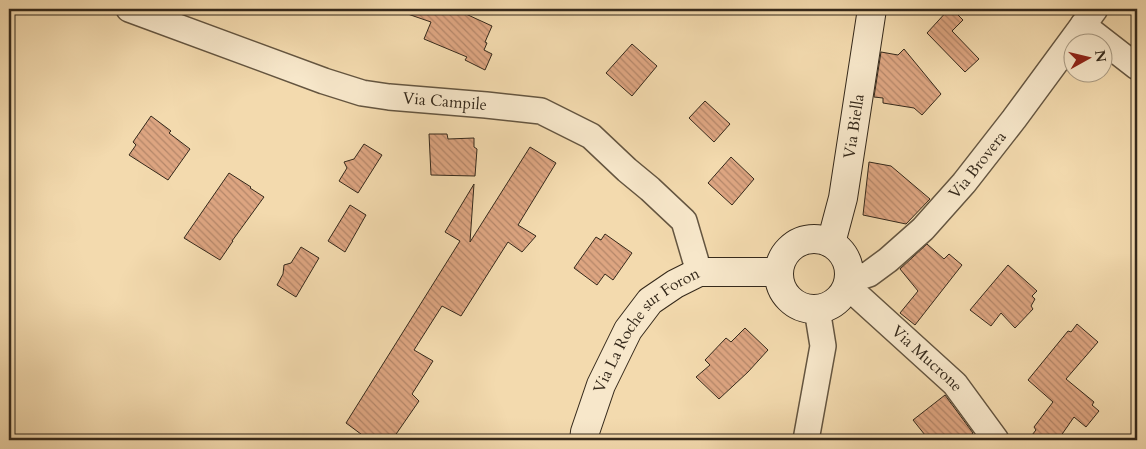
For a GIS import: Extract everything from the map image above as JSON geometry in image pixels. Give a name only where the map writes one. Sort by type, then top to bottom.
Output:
[{"type":"street","name":"Via Campile","points":[[129,9],[324,81],[362,93],[540,111],[591,136],[684,221],[698,272]]},
{"type":"street","name":"Via Biella","points":[[830,243],[843,198],[872,9]]},
{"type":"street","name":"Via Brovera","points":[[848,281],[869,274],[888,260],[923,228],[970,176],[1089,17],[1137,67]]},
{"type":"street","points":[[811,239],[830,243],[838,249],[848,266],[848,281],[842,295],[836,302],[817,309],[805,308],[794,303],[786,295],[780,284],[779,272],[786,254],[792,246],[811,239]]},
{"type":"street","name":"Via La Roche sur Foron","points":[[584,440],[601,385],[628,330],[650,301],[698,272],[779,272]]},
{"type":"street","name":"Via Mucrone","points":[[848,281],[955,384],[996,440]]},
{"type":"street","points":[[806,440],[822,346],[817,309]]},
{"type":"building","points":[[400,9],[455,9],[492,26],[485,42],[487,43],[484,50],[492,54],[485,70],[465,60],[467,57],[424,39],[431,22],[399,11]]},
{"type":"building","points":[[949,9],[952,9],[963,20],[952,31],[979,59],[965,72],[927,33]]},
{"type":"building","points":[[632,44],[657,66],[632,96],[606,73]]},
{"type":"building","points":[[904,49],[941,94],[922,115],[914,108],[883,103],[883,98],[874,97],[881,52],[898,55]]},
{"type":"building","points":[[705,101],[730,124],[714,142],[689,118]]},
{"type":"building","points":[[151,116],[190,149],[168,180],[129,155],[136,145],[133,142]]},
{"type":"building","points":[[429,134],[447,134],[448,139],[474,138],[474,147],[477,149],[475,176],[431,175]]},
{"type":"building","points":[[364,144],[382,155],[358,193],[339,181],[347,168],[344,162],[354,159]]},
{"type":"building","points":[[530,147],[556,163],[518,225],[536,236],[522,252],[508,242],[461,316],[442,306],[414,350],[433,361],[412,394],[419,401],[392,440],[369,440],[346,423],[460,241],[445,232],[474,184],[470,242]]},
{"type":"building","points":[[731,157],[754,179],[732,205],[708,183]]},
{"type":"building","points":[[869,162],[891,166],[930,199],[906,224],[863,215]]},
{"type":"building","points":[[229,173],[264,197],[220,260],[184,238]]},
{"type":"building","points":[[350,205],[366,215],[345,252],[328,241]]},
{"type":"building","points":[[605,234],[632,253],[613,280],[605,274],[597,285],[574,268],[596,237],[601,240]]},
{"type":"building","points":[[927,244],[944,259],[949,254],[962,265],[915,325],[900,313],[918,291],[900,269]]},
{"type":"building","points":[[301,247],[319,258],[296,297],[277,285],[283,274],[284,265],[291,263]]},
{"type":"building","points":[[1008,265],[1037,291],[1032,296],[1035,299],[1031,306],[1033,309],[1015,328],[1001,313],[991,326],[970,310]]},
{"type":"building","points":[[1077,324],[1098,342],[1066,379],[1094,402],[1092,405],[1099,411],[1086,427],[1074,417],[1058,440],[1028,440],[1036,430],[1034,427],[1053,402],[1028,380],[1068,331],[1071,332]]},
{"type":"building","points":[[745,328],[768,350],[719,399],[696,377],[710,365],[705,360],[726,338],[731,342]]},
{"type":"building","points":[[945,395],[973,433],[965,440],[929,440],[913,420]]}]
